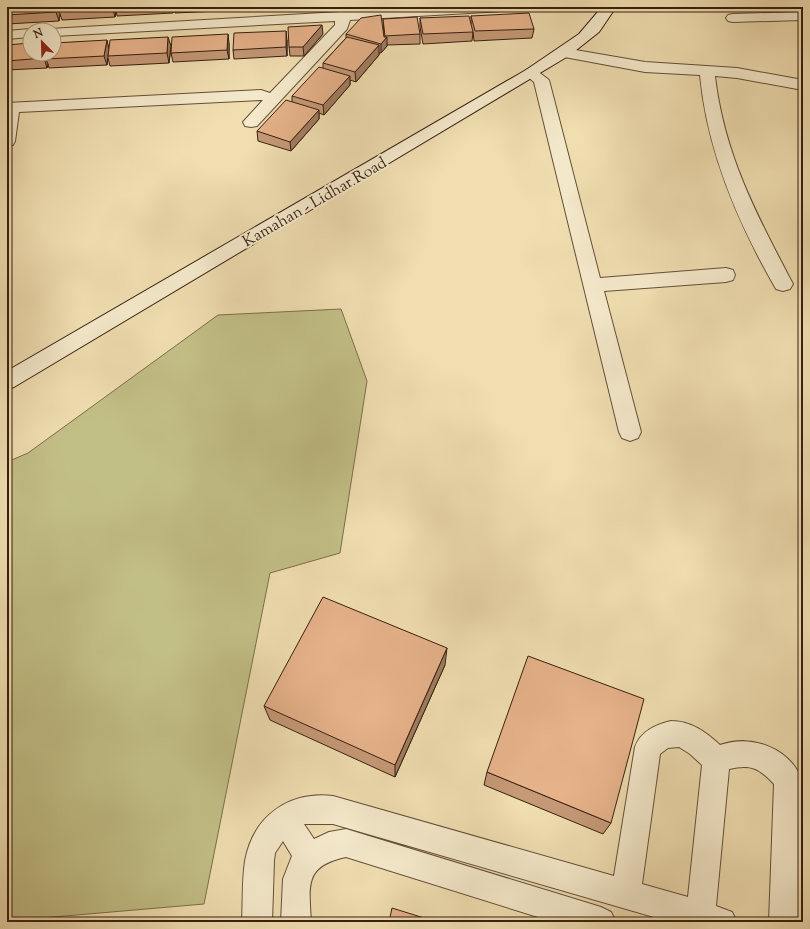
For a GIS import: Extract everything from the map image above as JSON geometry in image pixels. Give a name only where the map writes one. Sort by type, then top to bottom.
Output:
[{"type":"street","points":[[62,32],[503,7]]},
{"type":"street","name":"Kamahan - Lidhar Road","points":[[7,381],[532,73],[593,31],[602,21],[610,7]]},
{"type":"street","points":[[733,18],[803,16]]},
{"type":"street","points":[[251,122],[272,98],[342,26],[343,17]]},
{"type":"street","points":[[7,35],[22,34]]},
{"type":"street","points":[[564,52],[645,67],[737,73],[803,85]]},
{"type":"street","points":[[707,72],[709,92],[722,151],[732,181],[783,284]]},
{"type":"street","points":[[532,73],[541,80],[630,432]]},
{"type":"street","points":[[7,141],[10,108],[261,95],[272,98]]},
{"type":"street","points":[[593,285],[726,275]]},
{"type":"street","points":[[257,922],[259,865],[263,846],[274,829],[285,819],[297,812],[308,809],[333,810],[626,893],[708,920],[716,760],[699,744],[682,734],[664,735],[648,747],[626,893]]},
{"type":"street","points":[[716,760],[733,753],[756,754],[774,764],[788,779],[784,922]]},
{"type":"street","points":[[285,819],[309,857]]},
{"type":"street","points":[[296,922],[295,897],[298,876],[302,866],[309,857],[324,848],[346,843],[601,922]]},
{"type":"shaded area","points":[[341,309],[367,381],[340,553],[270,573],[204,904],[7,921],[7,462],[28,453],[218,315]]},
{"type":"building","points":[[7,7],[57,7],[56,12],[7,15]]},
{"type":"building","points":[[60,7],[112,7],[112,8],[59,11]]},
{"type":"building","points":[[529,13],[534,29],[475,31],[471,16]]},
{"type":"building","points":[[381,15],[384,37],[387,37],[381,44],[346,34],[361,18]]},
{"type":"building","points":[[469,16],[473,32],[423,34],[420,18]]},
{"type":"building","points":[[417,17],[420,34],[385,36],[383,19]]},
{"type":"building","points":[[322,25],[303,47],[289,47],[288,27]]},
{"type":"building","points":[[286,31],[286,47],[233,50],[234,33]]},
{"type":"building","points":[[228,34],[227,50],[171,53],[172,37]]},
{"type":"building","points":[[168,37],[167,53],[108,56],[110,40]]},
{"type":"building","points":[[347,37],[379,45],[355,72],[323,63]]},
{"type":"building","points":[[107,40],[104,56],[62,58],[62,43]]},
{"type":"building","points":[[22,44],[22,60],[7,61],[7,45]]},
{"type":"building","points":[[319,67],[350,76],[323,105],[292,96]]},
{"type":"building","points":[[286,100],[319,110],[290,142],[257,131]]},
{"type":"building","points":[[323,597],[447,648],[395,765],[264,706]]},
{"type":"building","points":[[528,656],[644,699],[611,823],[487,772]]},
{"type":"building","points":[[392,908],[437,922],[389,922]]}]
